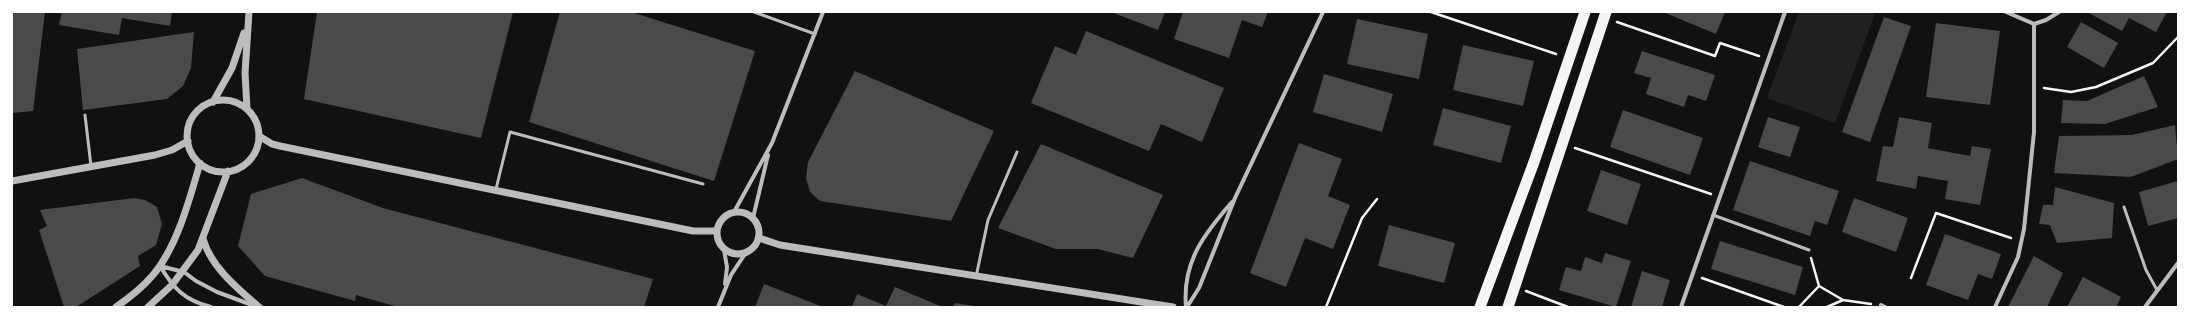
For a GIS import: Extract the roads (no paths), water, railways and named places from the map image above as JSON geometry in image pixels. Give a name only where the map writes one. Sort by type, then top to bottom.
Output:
[{"type":"highway","points":[[1480,307],[1570,59],[1585,12]]},
{"type":"highway","points":[[1508,307],[1606,15]]},
{"type":"street","points":[[247,109],[245,73],[249,12]]},
{"type":"street","points":[[724,291],[727,268],[724,250],[718,242],[717,231],[722,219],[734,212],[772,143],[823,12]]},
{"type":"street","points":[[1187,307],[1202,281],[1235,198],[1322,12]]},
{"type":"street","points":[[1681,307],[1712,215],[1785,12]]},
{"type":"street","points":[[2006,12],[2034,24],[2046,20],[2059,12]]},
{"type":"street","points":[[213,102],[232,68],[248,22]]},
{"type":"street","points":[[1995,307],[2018,257],[2021,242],[2034,132],[2034,24]]},
{"type":"street","points":[[228,101],[247,109],[256,121],[259,136],[256,150],[247,163],[228,171],[213,170],[200,163],[193,155],[188,141],[188,131],[193,117],[200,109],[213,102],[228,101]]},
{"type":"street","points":[[259,136],[272,144],[280,146],[496,189],[693,231],[717,231]]},
{"type":"street","points":[[12,180],[164,152],[188,141]]},
{"type":"street","points":[[754,218],[772,143]]},
{"type":"street","points":[[116,307],[146,283],[160,266],[174,240],[200,163]]},
{"type":"street","points":[[148,307],[184,272],[203,239],[218,193],[228,171]]},
{"type":"street","points":[[1187,307],[1185,280],[1193,258],[1207,232],[1235,198]]},
{"type":"street","points":[[718,307],[734,269],[745,254],[754,248],[759,238],[759,228],[754,218],[745,213],[734,212]]},
{"type":"street","points":[[759,238],[780,245],[1173,307]]},
{"type":"street","points":[[203,239],[210,255],[216,263],[258,307]]},
{"type":"street","points":[[724,250],[734,254],[745,254]]},
{"type":"street","points":[[2145,307],[2178,263]]},
{"type":"street","points":[[160,266],[184,272],[217,292],[258,307]]},
{"type":"street","points":[[160,266],[172,285],[188,298],[211,307]]},
{"type":"lane","points":[[754,12],[815,34]]},
{"type":"lane","points":[[85,115],[91,166]]},
{"type":"lane","points":[[496,189],[510,132],[703,184]]},
{"type":"lane","points":[[976,277],[988,220],[1017,152]]},
{"type":"lane","points":[[2124,206],[2146,270],[2157,290]]},
{"type":"lane","points":[[1712,215],[1809,250]]}]
